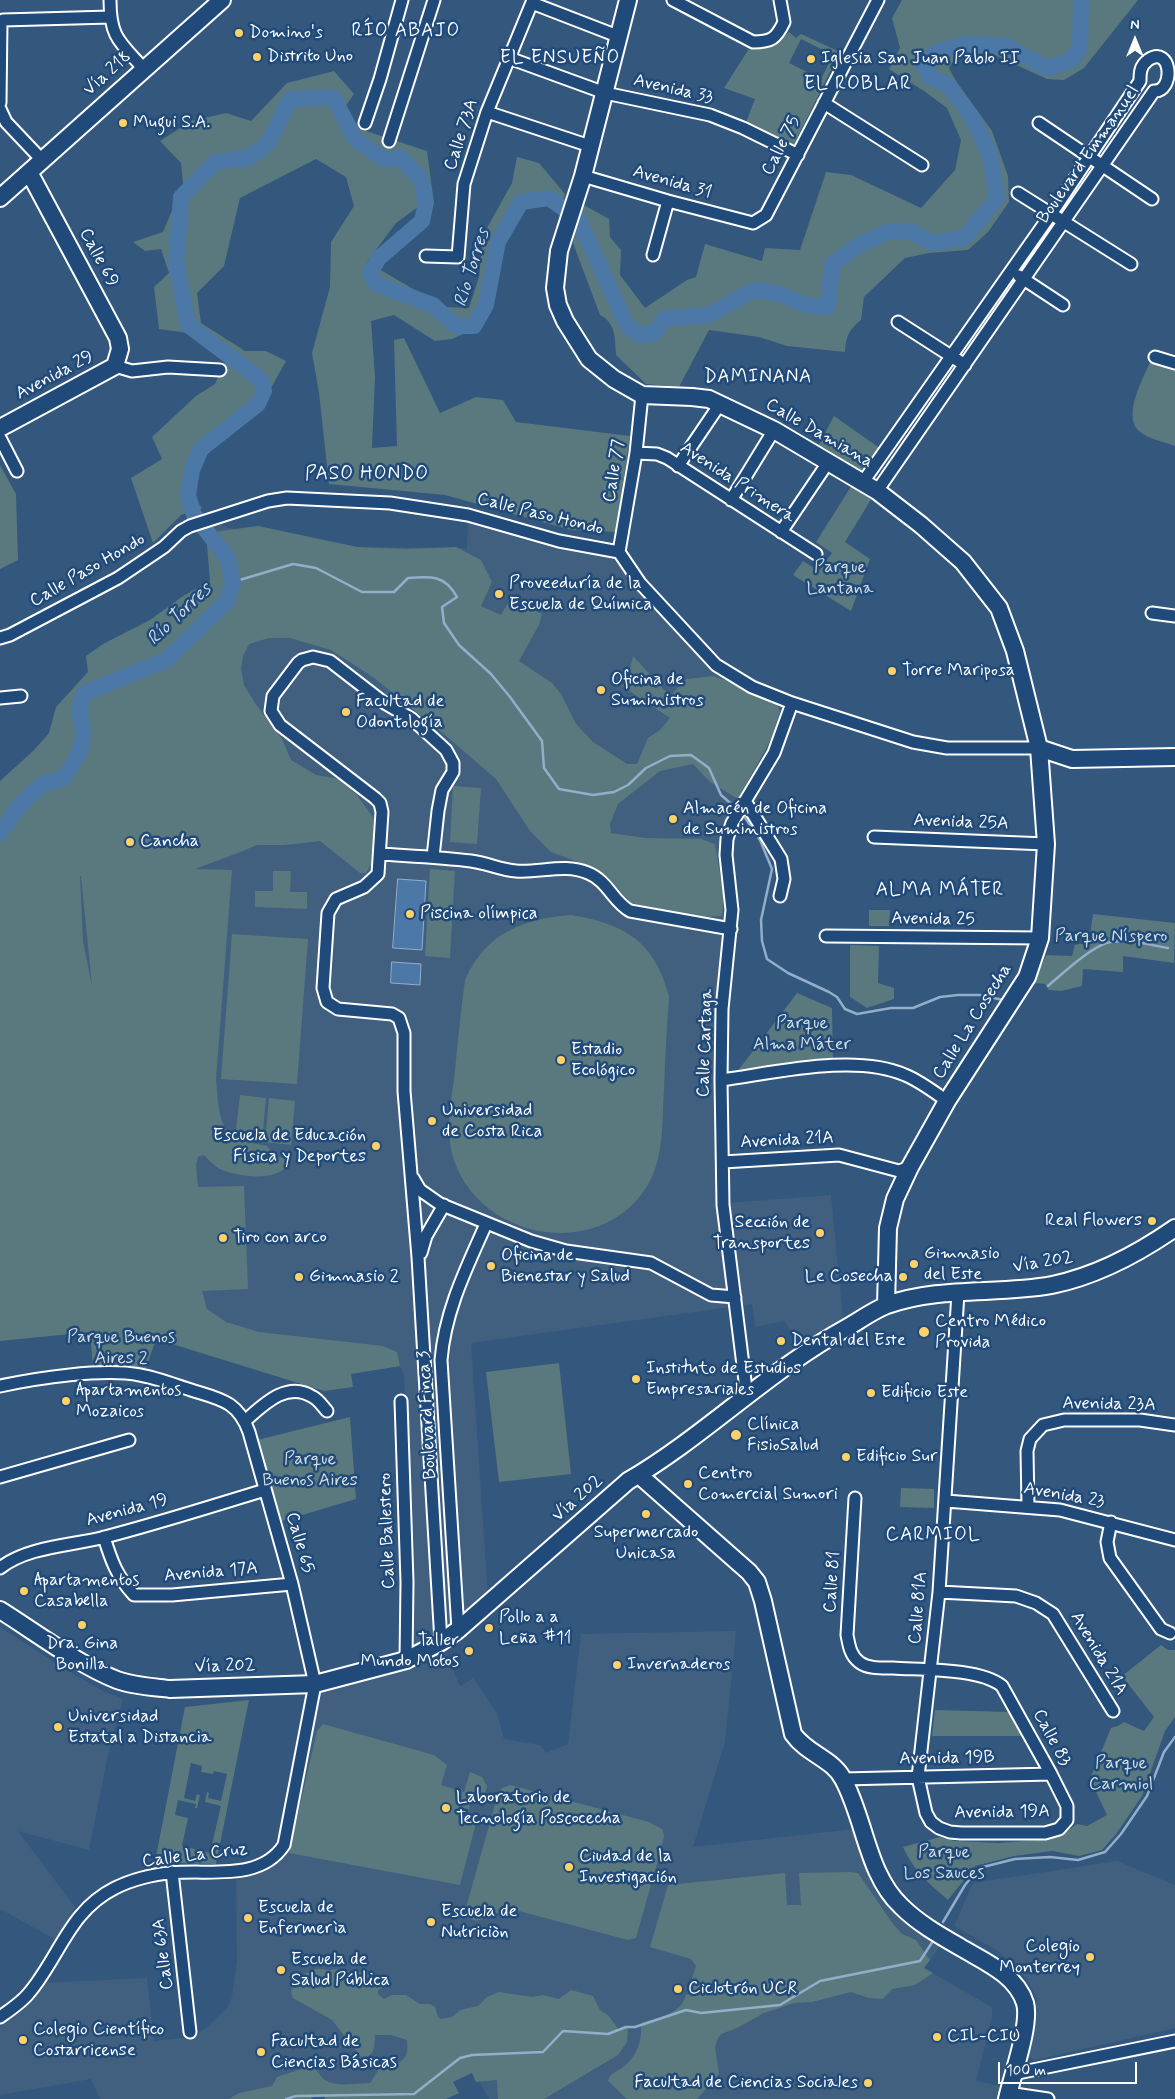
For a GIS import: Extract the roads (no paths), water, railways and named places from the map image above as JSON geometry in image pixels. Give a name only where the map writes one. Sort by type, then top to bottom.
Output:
[{"type":"street","points":[[110,0],[110,17],[114,33],[144,69]]},
{"type":"street","name":"Vía 218","points":[[0,198],[222,0]]},
{"type":"street","points":[[365,123],[380,79],[402,0]]},
{"type":"street","points":[[389,141],[434,0]]},
{"type":"street","name":"Calle Damiana","points":[[628,0],[583,176],[559,252],[555,288],[558,305],[565,321],[589,359],[614,379],[642,395],[692,397],[720,404],[774,430],[870,486],[921,525],[963,562],[999,608],[1015,651],[1039,748]]},
{"type":"street","points":[[673,0],[753,42],[766,42],[775,37],[784,22],[780,0]]},
{"type":"street","name":"Calle 75","points":[[753,223],[766,215],[878,0]]},
{"type":"street","points":[[533,1],[620,37]]},
{"type":"street","name":"Calle 73A","points":[[426,256],[458,257],[464,184],[487,112],[533,1]]},
{"type":"street","points":[[0,103],[1,22],[3,20],[110,17]]},
{"type":"street","name":"Avenida 33","points":[[510,58],[605,93],[710,115],[743,128],[798,155]]},
{"type":"street","name":"Boulevard Emmanuel","points":[[1152,58],[1164,58],[1170,62],[1174,69],[1173,81],[1166,89],[1154,91],[889,473],[870,486],[876,464],[1090,157],[1140,81],[1142,66],[1152,58]]},
{"type":"street","points":[[824,103],[922,165]]},
{"type":"street","points":[[0,109],[6,122],[42,160]]},
{"type":"street","points":[[487,112],[590,146]]},
{"type":"street","points":[[1039,124],[1152,199]]},
{"type":"street","name":"Vía 218","points":[[0,206],[13,193],[25,176]]},
{"type":"street","name":"Calle 69","points":[[25,176],[118,338],[120,349],[115,366]]},
{"type":"street","name":"Avenida 31","points":[[583,176],[753,223]]},
{"type":"street","points":[[1018,192],[1131,264]]},
{"type":"street","points":[[654,255],[668,201]]},
{"type":"street","points":[[1012,271],[1063,306]]},
{"type":"street","points":[[898,322],[965,365]]},
{"type":"street","points":[[1155,357],[1175,363]]},
{"type":"street","name":"Avenida 29","points":[[0,428],[115,366],[132,371],[168,367],[220,370]]},
{"type":"street","name":"Calle 77","points":[[619,552],[636,453],[642,395]]},
{"type":"street","points":[[678,466],[720,404]]},
{"type":"street","points":[[731,500],[774,430]]},
{"type":"street","points":[[0,438],[17,471]]},
{"type":"street","name":"Avenida Primera","points":[[636,453],[662,456],[816,554]]},
{"type":"street","points":[[781,532],[829,461]]},
{"type":"street","name":"Calle Paso Hondo","points":[[0,638],[10,635],[118,578],[164,547],[180,531],[221,515],[268,501],[287,498],[390,503],[468,515],[560,541],[619,552],[640,583],[716,665],[752,686],[792,703],[913,742],[948,748],[1039,748]]},
{"type":"street","points":[[1152,613],[1175,616]]},
{"type":"street","points":[[433,857],[442,790],[453,772],[454,764],[446,750],[412,718],[383,702],[330,661],[313,657],[302,660],[273,696],[271,711],[280,725],[370,793],[380,804],[382,824],[380,854],[479,862],[517,871],[571,868],[581,870],[602,881],[625,908],[630,911],[731,929]]},
{"type":"street","points":[[0,698],[21,696]]},
{"type":"street","name":"Calle Cartaga","points":[[746,1398],[723,1205],[722,1009],[732,910],[726,855],[727,840],[732,823],[774,753],[792,703]]},
{"type":"street","points":[[1039,748],[1072,760],[1175,757]]},
{"type":"street","name":"Calle La Cosecha","points":[[886,1305],[888,1228],[895,1199],[910,1167],[948,1101],[1027,977],[1040,938],[1046,844],[1039,748]]},
{"type":"street","points":[[745,801],[781,858],[784,879],[780,896]]},
{"type":"street","name":"Avenida 25A","points":[[874,837],[1046,844]]},
{"type":"street","name":"Boulevard Finca 3","points":[[380,854],[378,874],[375,878],[364,886],[336,899],[328,913],[323,988],[327,1002],[331,1006],[338,1009],[392,1014],[399,1018],[402,1024],[405,1042],[404,1091],[418,1262],[441,1642]]},
{"type":"street","name":"Avenida 25","points":[[826,936],[1040,938]]},
{"type":"street","points":[[721,1080],[829,1065],[866,1065],[905,1074],[948,1101]]},
{"type":"street","name":"Avenida 21A","points":[[723,1162],[839,1155],[899,1171],[910,1167]]},
{"type":"street","points":[[882,1167],[893,1175],[895,1199]]},
{"type":"street","points":[[412,1177],[420,1190],[444,1205],[531,1241],[566,1251],[651,1263],[710,1295],[735,1297]]},
{"type":"street","name":"Boulevard Finca 3","points":[[418,1262],[426,1236],[444,1205]]},
{"type":"street","name":"Boulevard Finca 3","points":[[458,1630],[441,1360],[448,1313],[486,1224]]},
{"type":"street","name":"Vía 202","points":[[0,1610],[68,1653],[118,1680],[170,1689],[315,1684],[406,1660],[441,1642],[458,1630],[611,1495],[746,1398],[802,1355],[886,1305],[920,1297],[1049,1285],[1075,1279],[1108,1266],[1150,1245],[1175,1228]]},
{"type":"street","name":"Calle 81A","points":[[939,1828],[931,1822],[926,1813],[918,1777],[939,1592],[958,1293]]},
{"type":"street","points":[[0,1386],[29,1380],[112,1373],[141,1375],[227,1402],[243,1417],[275,1396],[285,1392],[306,1393],[315,1397],[326,1411]]},
{"type":"street","name":"Calle Ballestero","points":[[401,1401],[407,1582],[406,1660]]},
{"type":"street","name":"Calle 65","points":[[243,1417],[292,1584],[315,1684]]},
{"type":"street","name":"Avenida 23A","points":[[1028,1506],[1027,1451],[1030,1438],[1042,1425],[1064,1420],[1140,1420],[1175,1426]]},
{"type":"street","points":[[0,1477],[129,1440]]},
{"type":"street","points":[[640,1474],[749,1572],[757,1582],[793,1734],[800,1744],[835,1768],[843,1779],[864,1828],[875,1865],[888,1891],[913,1917],[993,1966],[1008,1977],[1019,1991],[1025,2003],[1026,2027],[1008,2096],[1048,2099]]},
{"type":"street","name":"Avenida 19","points":[[0,1568],[8,1562],[30,1553],[104,1537],[265,1490]]},
{"type":"street","name":"Calle 81","points":[[855,1498],[847,1635],[851,1655],[860,1663]]},
{"type":"street","name":"Avenida 23","points":[[946,1501],[1060,1510],[1175,1540]]},
{"type":"street","points":[[1111,1522],[1107,1542],[1110,1558],[1161,1629],[1170,1633]]},
{"type":"street","name":"Avenida 17A","points":[[104,1537],[113,1567],[122,1582],[134,1595],[172,1595],[292,1584]]},
{"type":"street","name":"Avenida 21A","points":[[939,1592],[1016,1596],[1036,1603],[1053,1614],[1113,1711]]},
{"type":"street","name":"Calle 83","points":[[860,1663],[870,1667],[931,1670],[994,1679],[1009,1696],[1067,1806],[1068,1813],[1064,1825]]},
{"type":"street","name":"Calle La Cruz","points":[[0,2017],[30,1992],[73,1923],[88,1906],[115,1888],[145,1878],[172,1872],[236,1871],[252,1868],[278,1854],[284,1845],[315,1684]]},
{"type":"street","name":"Avenida 19B","points":[[843,1779],[1051,1774]]},
{"type":"street","name":"Avenida 19A","points":[[939,1828],[961,1833],[1045,1833],[1059,1829],[1064,1825]]},
{"type":"street","name":"Calle 63A","points":[[172,1872],[190,2032]]},
{"type":"street","points":[[1013,2074],[1175,2041]]},
{"type":"waterway","name":"Río Torres","points":[[0,833],[20,805],[42,784],[62,779],[74,762],[82,744],[83,730],[79,709],[85,693],[166,660],[227,601],[233,582],[227,557],[194,515],[188,495],[192,470],[201,449],[258,404],[264,391],[261,380],[188,325],[176,263],[181,197],[215,162],[248,158],[268,144],[290,99],[333,97],[356,140],[385,160],[399,157],[421,179],[426,202],[422,221],[379,258],[370,273],[376,284],[433,305],[456,326],[474,326],[486,305],[498,242],[521,202],[549,198],[578,219],[627,325],[639,335],[655,333],[664,319],[709,315],[754,290],[780,294],[805,305],[828,307],[832,264],[859,245],[887,232],[911,231],[932,243],[964,238],[997,198],[990,155],[972,117],[947,84],[931,78],[924,66],[935,53],[964,44],[1006,46],[1047,68],[1070,61],[1080,48],[1081,0]]},
{"type":"waterway","points":[[233,582],[293,564],[316,568],[362,592],[394,592],[408,578],[437,578],[448,584],[457,597],[442,607],[444,623],[459,645],[491,674],[542,741],[544,768],[559,789],[593,795],[614,792],[628,785],[646,768],[670,756],[691,755],[709,768],[721,795],[736,808]]},
{"type":"waterway","points":[[742,813],[760,840],[772,869],[761,920],[762,941],[767,959],[788,973],[829,992],[837,997],[845,1009],[857,1014],[891,1008],[913,1008],[940,997],[958,995],[980,995],[1003,1000]]},
{"type":"waterway","points":[[1048,986],[1078,960],[1104,944],[1125,941],[1168,948]]},
{"type":"waterway","points":[[943,1922],[965,1885],[979,1868],[1015,1859],[1050,1857],[1078,1860],[1105,1852],[1121,1834],[1147,1796],[1164,1752],[1175,1737]]},
{"type":"waterway","points":[[286,2099],[296,2096],[414,2094],[460,2058],[472,2055],[543,2052],[563,2031],[608,2034],[686,2010],[701,2013],[780,2005],[820,1981],[920,1961],[933,1941]]},
{"type":"place","name":"Domino's","points":[[239,33]]},
{"type":"place","name":"Distrito Uno","points":[[257,57]]},
{"type":"place","name":"Iglesia San Juan Pablo II","points":[[811,59]]},
{"type":"place","name":"Mugui S.A.","points":[[123,123]]},
{"type":"place","name":"Proveeduría de la Escuela de Química","points":[[499,594]]},
{"type":"place","name":"Torre Mariposa","points":[[892,671]]},
{"type":"place","name":"Oficina de Suministros","points":[[601,690]]},
{"type":"place","name":"Facultad de Odontología","points":[[346,712]]},
{"type":"place","name":"Almacén de Oficina de Suministros","points":[[673,819]]},
{"type":"place","name":"Cancha","points":[[130,842]]},
{"type":"place","name":"Piscina olímpica","points":[[410,914]]},
{"type":"place","name":"Estadio Ecológico","points":[[561,1060]]},
{"type":"place","name":"Universidad de Costa Rica","points":[[432,1121]]},
{"type":"place","name":"Escuela de Educación Física y Deportes","points":[[376,1146]]},
{"type":"place","name":"Real Flowers","points":[[1152,1221]]},
{"type":"place","name":"Sección de Transportes","points":[[820,1233]]},
{"type":"place","name":"Tiro con arco","points":[[223,1238]]},
{"type":"place","name":"Gimnasio del Este","points":[[914,1264]]},
{"type":"place","name":"Oficina de Bienestar y Salud","points":[[491,1266]]},
{"type":"place","name":"Gimnasio 2","points":[[299,1277]]},
{"type":"place","name":"Le Cosecha","points":[[903,1277]]},
{"type":"place","name":"Centro Médico Provida","points":[[924,1332]]},
{"type":"place","name":"Dental del Este","points":[[781,1341]]},
{"type":"place","name":"Instituto de Estudios Empresariales","points":[[636,1379]]},
{"type":"place","name":"Edificio Este","points":[[871,1393]]},
{"type":"place","name":"Apartamentos Mozaicos","points":[[66,1401]]},
{"type":"place","name":"Clínica FisioSalud","points":[[736,1435]]},
{"type":"place","name":"Edificio Sur","points":[[846,1457]]},
{"type":"place","name":"Centro Comercial Sumori","points":[[688,1484]]},
{"type":"place","name":"Supermercado Unicasa","points":[[646,1514]]},
{"type":"place","name":"Apartamentos Casabella","points":[[24,1591]]},
{"type":"place","name":"Dra. Gina Bonilla","points":[[82,1625]]},
{"type":"place","name":"Pollo a a Leña #11","points":[[489,1628]]},
{"type":"place","name":"Taller Mundo Motos","points":[[469,1651]]},
{"type":"place","name":"Invernaderos","points":[[617,1665]]},
{"type":"place","name":"Universidad Estatal a Distancia","points":[[58,1727]]},
{"type":"place","name":"Laboratorio de Tecnología Poscocecha","points":[[446,1808]]},
{"type":"place","name":"Ciudad de la Investigación","points":[[569,1867]]},
{"type":"place","name":"Escuela de Enfermerìa","points":[[248,1918]]},
{"type":"place","name":"Escuela de Nutriciòn","points":[[431,1922]]},
{"type":"place","name":"Colegio Monterrey","points":[[1090,1957]]},
{"type":"place","name":"Escuela de Salud Pública","points":[[281,1970]]},
{"type":"place","name":"Ciclotrón UCR","points":[[678,1989]]},
{"type":"place","name":"CIL-CIU","points":[[937,2037]]},
{"type":"place","name":"Colegio Científico Costarricense","points":[[23,2040]]},
{"type":"place","name":"Facultad de Ciencias Básicas","points":[[261,2052]]},
{"type":"place","name":"Facultad de Ciencias Sociales","points":[[868,2083]]},
{"type":"district","name":"RÍO ABAJO","points":[[406,32]]},
{"type":"district","name":"EL ENSUEÑO","points":[[560,59]]},
{"type":"district","name":"EL ROBLAR","points":[[858,85]]},
{"type":"district","name":"DAMINANA","points":[[758,378]]},
{"type":"district","name":"PASO HONDO","points":[[367,475]]},
{"type":"district","name":"ALMA MÁTER","points":[[940,891]]},
{"type":"district","name":"CARMIOL","points":[[933,1536]]},
{"type":"park label","name":"Parque Lantana","points":[[840,578]]},
{"type":"park label","name":"Parque Níspero","points":[[1111,937]]},
{"type":"park label","name":"Parque Alma Máter","points":[[802,1034]]},
{"type":"park label","name":"Parque Buenos Aires 2","points":[[121,1348]]},
{"type":"park label","name":"Parque Buenos Aires","points":[[310,1470]]},
{"type":"park label","name":"Parque Carmiol","points":[[1121,1774]]},
{"type":"park label","name":"Parque Los Sauces","points":[[944,1864]]}]
